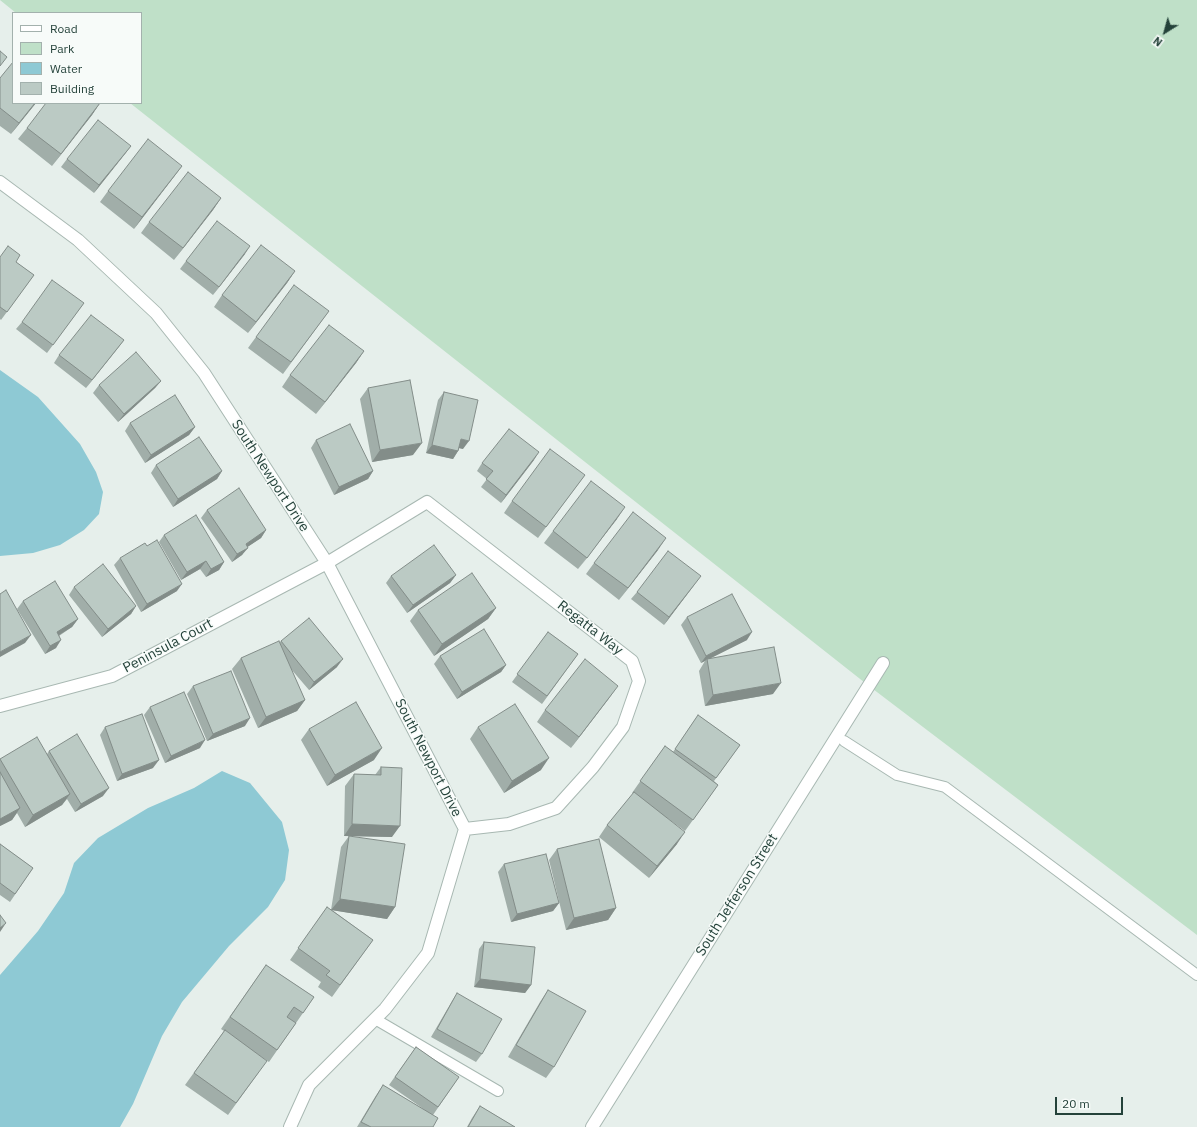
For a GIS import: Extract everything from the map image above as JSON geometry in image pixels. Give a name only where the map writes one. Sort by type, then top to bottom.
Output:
[{"type":"street","name":"South Newport Drive","points":[[0,182],[78,240],[156,313],[204,373],[327,563],[465,829]]},
{"type":"street","name":"Regatta Way","points":[[327,563],[427,502],[632,661],[639,681],[623,726],[593,767],[556,808],[509,824],[465,829]]},
{"type":"street","name":"Peninsula Court","points":[[0,706],[112,676],[327,563]]},
{"type":"street","name":"South Jefferson Street","points":[[592,1127],[883,663]]},
{"type":"street","points":[[290,1127],[309,1085],[385,1009],[428,953],[465,829]]},
{"type":"lane","points":[[844,741],[897,774],[945,787],[1197,975]]},
{"type":"lane","points":[[375,1019],[498,1091]]},
{"type":"green space","points":[[0,0],[1197,0],[1197,935],[869,686],[131,104],[142,104],[142,12],[15,12]]},
{"type":"water","points":[[0,370],[38,397],[80,444],[96,472],[103,492],[99,514],[84,530],[60,545],[33,553],[0,556]]},
{"type":"water","points":[[222,771],[250,783],[282,822],[289,850],[285,880],[268,907],[229,946],[182,1002],[162,1036],[133,1104],[120,1127],[0,1127],[0,975],[38,931],[64,893],[74,863],[98,838],[148,808],[194,788]]},
{"type":"building","points":[[0,51],[7,57],[0,66]]},
{"type":"building","points":[[12,63],[12,104],[34,104],[19,123],[0,108],[0,78]]},
{"type":"building","points":[[45,104],[99,104],[61,154],[27,128]]},
{"type":"building","points":[[98,120],[131,146],[99,185],[67,159]]},
{"type":"building","points":[[148,139],[182,166],[142,217],[108,191]]},
{"type":"building","points":[[188,172],[221,198],[183,248],[149,222]]},
{"type":"building","points":[[217,221],[250,246],[219,287],[186,261]]},
{"type":"building","points":[[261,245],[295,271],[256,322],[222,295]]},
{"type":"building","points":[[8,246],[20,255],[16,262],[34,275],[7,312],[0,307],[0,257]]},
{"type":"building","points":[[52,280],[84,303],[53,345],[22,322]]},
{"type":"building","points":[[294,285],[329,311],[291,362],[256,337]]},
{"type":"building","points":[[91,315],[124,340],[92,380],[59,355]]},
{"type":"building","points":[[329,325],[364,351],[325,402],[290,375]]},
{"type":"building","points":[[136,352],[161,381],[124,414],[99,385]]},
{"type":"building","points":[[410,380],[422,443],[380,450],[368,388]]},
{"type":"building","points":[[444,392],[478,400],[469,441],[461,439],[458,451],[432,445]]},
{"type":"building","points":[[175,395],[195,427],[151,455],[130,423]]},
{"type":"building","points":[[350,424],[373,471],[339,487],[316,440]]},
{"type":"building","points":[[509,429],[539,452],[506,495],[486,479],[493,471],[482,463]]},
{"type":"building","points":[[199,437],[222,471],[178,499],[156,465]]},
{"type":"building","points":[[550,449],[585,475],[546,527],[512,501]]},
{"type":"building","points":[[591,481],[625,507],[587,558],[553,531]]},
{"type":"building","points":[[239,488],[266,530],[246,544],[248,548],[237,554],[207,510]]},
{"type":"building","points":[[633,512],[666,538],[628,588],[594,563]]},
{"type":"building","points":[[196,515],[224,562],[211,569],[206,561],[187,572],[164,535]]},
{"type":"building","points":[[157,540],[182,584],[147,604],[120,558],[145,543],[147,546]]},
{"type":"building","points":[[434,545],[456,575],[413,605],[391,576]]},
{"type":"building","points":[[668,551],[701,576],[669,617],[637,592]]},
{"type":"building","points":[[103,564],[136,606],[108,629],[74,587]]},
{"type":"building","points":[[472,573],[496,608],[442,644],[418,610]]},
{"type":"building","points":[[55,581],[78,619],[57,632],[61,640],[50,646],[23,601]]},
{"type":"building","points":[[6,590],[31,635],[0,652],[0,594]]},
{"type":"building","points":[[732,594],[752,632],[706,656],[687,617]]},
{"type":"building","points":[[309,618],[343,659],[314,682],[281,641]]},
{"type":"building","points":[[484,629],[506,665],[462,692],[440,656]]},
{"type":"building","points":[[548,632],[578,654],[547,696],[517,674]]},
{"type":"building","points":[[279,641],[305,700],[266,717],[241,658]]},
{"type":"building","points":[[774,647],[781,683],[713,695],[707,659]]},
{"type":"building","points":[[585,659],[618,686],[579,737],[545,710]]},
{"type":"building","points":[[231,671],[250,718],[213,734],[193,686]]},
{"type":"building","points":[[184,692],[205,740],[171,756],[150,707]]},
{"type":"building","points":[[356,702],[382,748],[335,775],[309,729]]},
{"type":"building","points":[[515,704],[549,758],[512,781],[478,727]]},
{"type":"building","points":[[142,714],[159,760],[122,774],[105,727]]},
{"type":"building","points":[[698,715],[740,745],[716,778],[675,749]]},
{"type":"building","points":[[77,734],[109,788],[81,804],[49,751]]},
{"type":"building","points":[[37,737],[70,794],[33,815],[0,759]]},
{"type":"building","points":[[665,746],[718,785],[693,820],[640,781]]},
{"type":"building","points":[[381,767],[402,768],[400,826],[352,824],[354,774],[381,775]]},
{"type":"building","points":[[0,772],[20,808],[0,819]]},
{"type":"building","points":[[634,792],[685,832],[657,866],[607,825]]},
{"type":"building","points":[[349,836],[405,844],[395,907],[340,899]]},
{"type":"building","points":[[599,839],[616,908],[574,918],[557,849]]},
{"type":"building","points":[[0,844],[33,868],[15,894],[0,883]]},
{"type":"building","points":[[546,854],[559,903],[517,914],[504,864]]},
{"type":"building","points":[[327,907],[373,940],[340,985],[326,975],[330,971],[298,948]]},
{"type":"building","points":[[0,915],[6,923],[0,928]]},
{"type":"building","points":[[484,942],[535,947],[531,985],[480,979]]},
{"type":"building","points":[[266,965],[314,997],[303,1013],[294,1007],[287,1017],[296,1023],[277,1050],[230,1017]]},
{"type":"building","points":[[548,990],[586,1011],[554,1067],[516,1045]]},
{"type":"building","points":[[457,993],[502,1019],[482,1054],[437,1029]]},
{"type":"building","points":[[225,1030],[267,1061],[236,1103],[194,1073]]},
{"type":"building","points":[[416,1047],[459,1077],[438,1107],[395,1077]]},
{"type":"building","points":[[383,1085],[438,1118],[433,1127],[371,1127],[361,1122]]},
{"type":"building","points":[[480,1106],[515,1127],[468,1127]]}]
